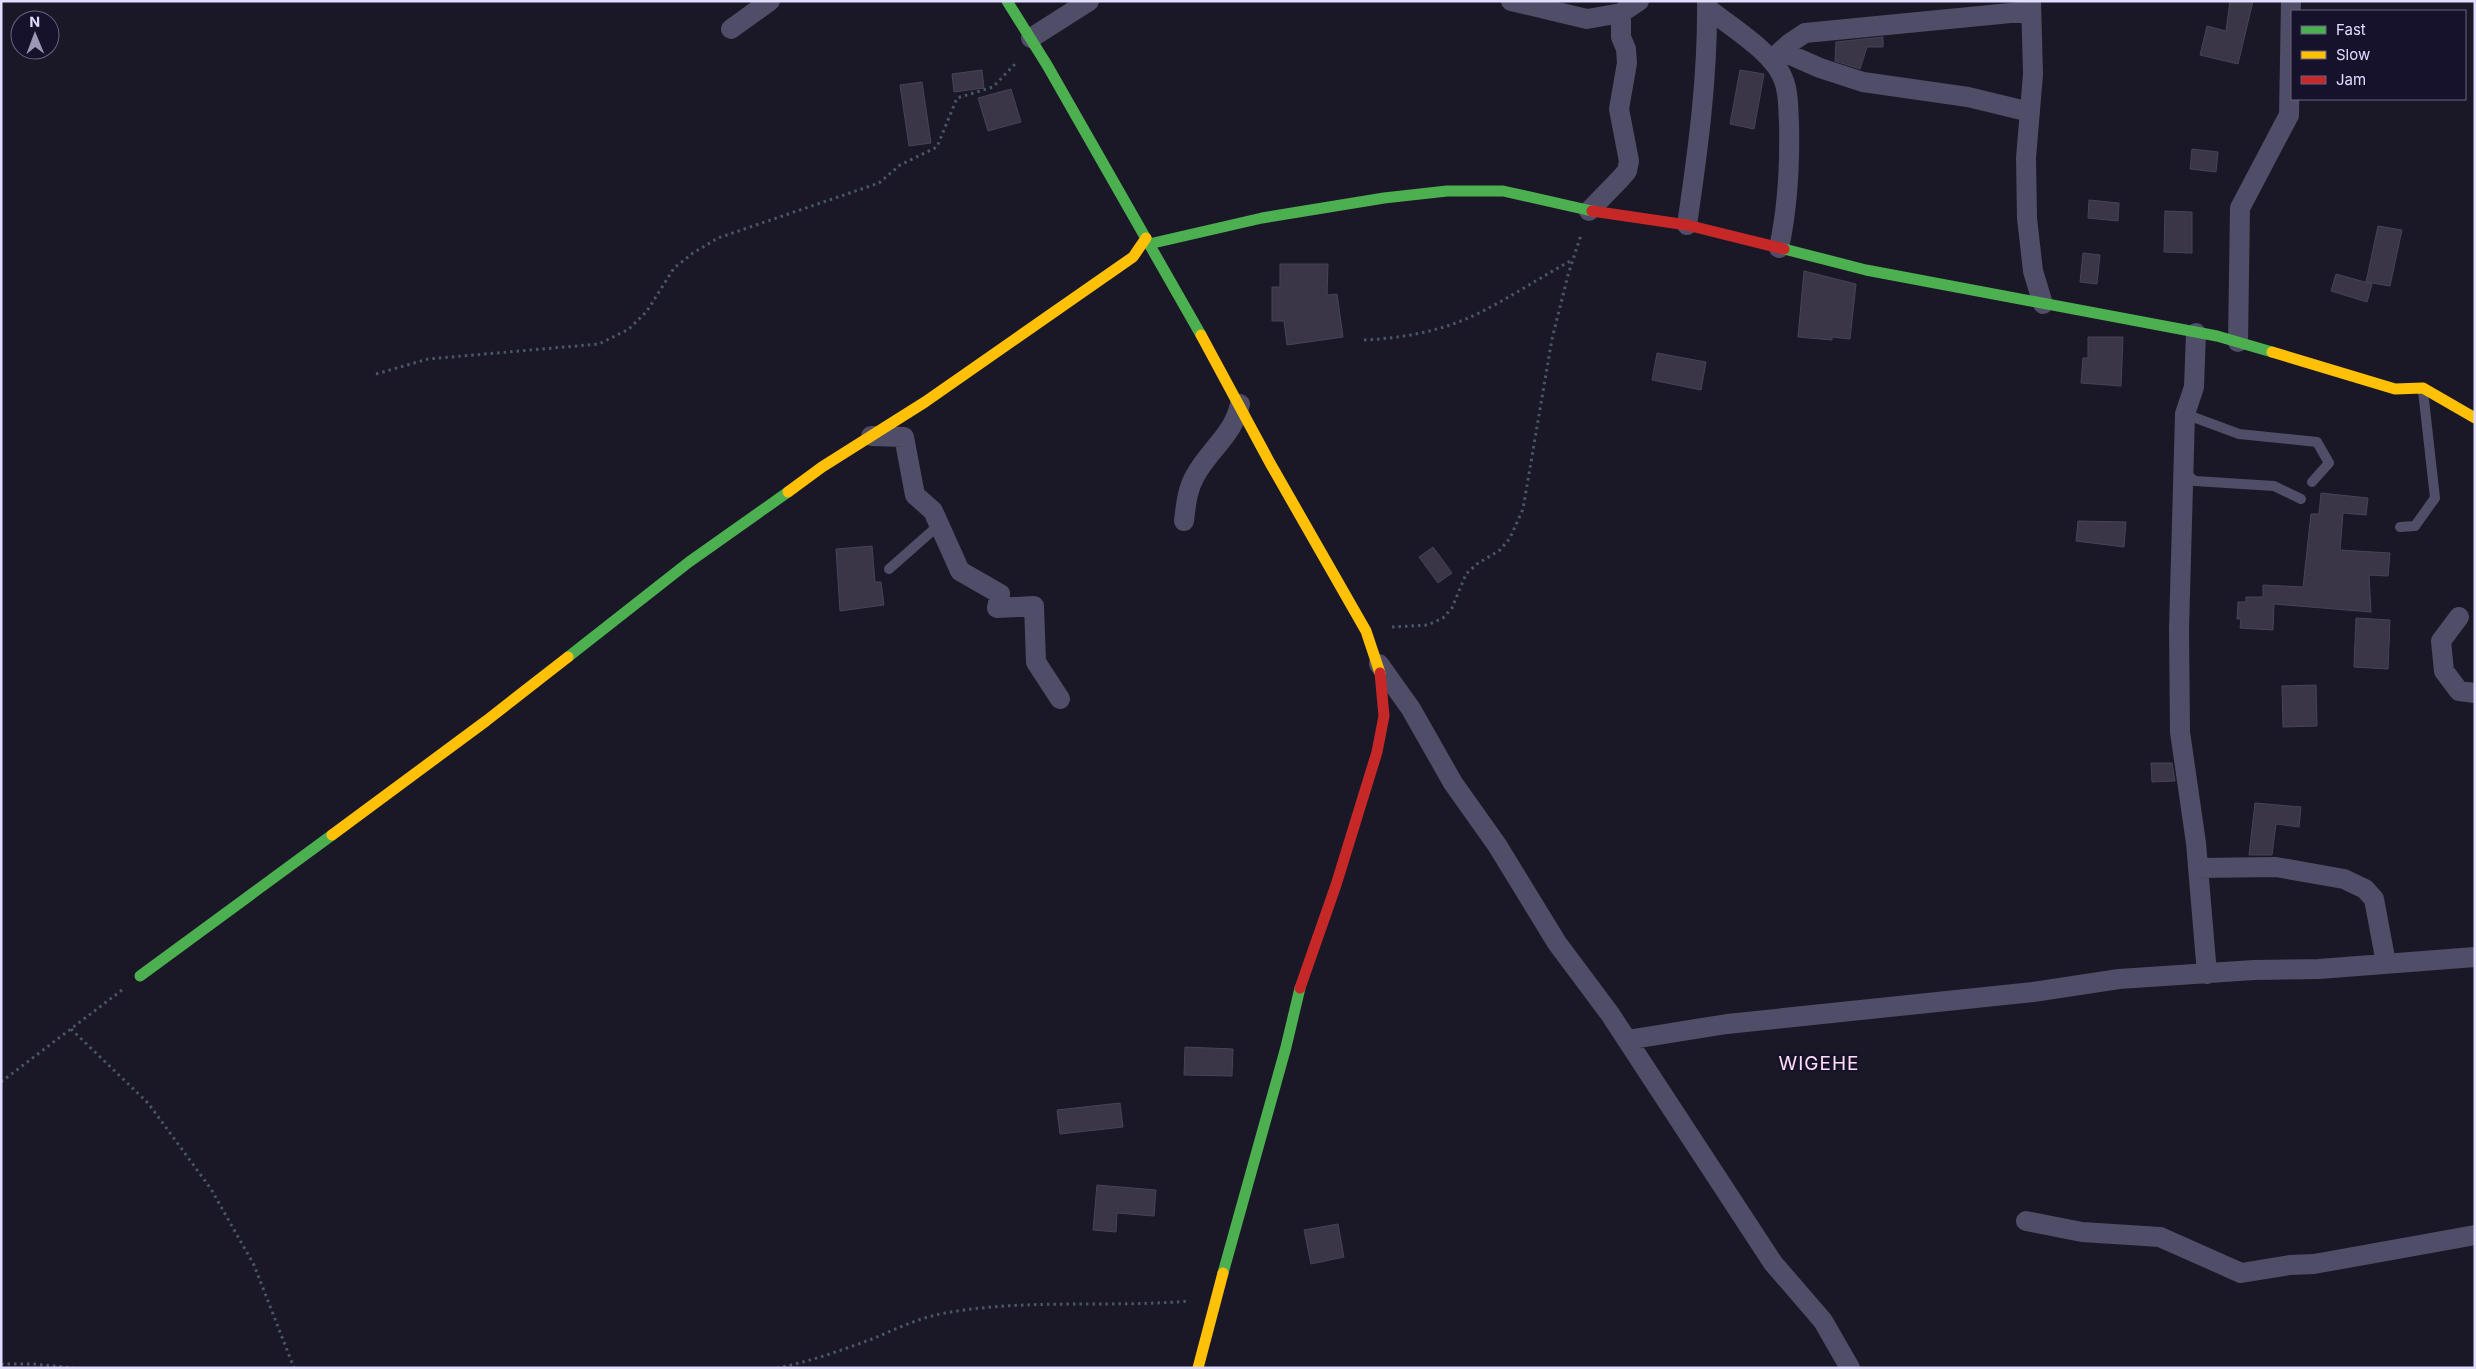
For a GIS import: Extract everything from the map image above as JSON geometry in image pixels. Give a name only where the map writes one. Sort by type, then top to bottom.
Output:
[{"type":"street","points":[[730,29],[770,1]]},
{"type":"street","points":[[1007,1],[1031,38],[1240,404],[1270,462],[1366,631],[1377,662],[1384,716],[1377,752],[1334,893],[1303,974],[1286,1047],[1246,1180],[1198,1368]]},
{"type":"street","points":[[1031,38],[1089,1]]},
{"type":"street","points":[[1511,1],[1587,20],[1621,13],[1639,1]]},
{"type":"street","points":[[2238,342],[2240,208],[2289,115],[2291,1]]},
{"type":"street","points":[[1707,5],[1776,56],[1863,82],[1968,96],[2030,112]]},
{"type":"street","points":[[1686,225],[1706,68],[1707,5]]},
{"type":"street","points":[[1776,56],[1805,33],[2031,6],[2033,74],[2026,158],[2027,218],[2033,271],[2043,304]]},
{"type":"street","points":[[1589,211],[1621,178],[1627,170],[1629,161],[1619,109],[1626,63],[1626,48],[1621,38],[1621,13]]},
{"type":"street","points":[[1776,56],[1787,94],[1790,162],[1786,218],[1779,248]]},
{"type":"street","points":[[140,976],[486,721],[689,562],[822,467],[925,402],[1133,257],[1148,241],[1262,218],[1384,198],[1447,191],[1503,191],[1589,211],[1686,225],[1866,270],[2196,332],[2238,342],[2395,389],[2423,388],[2475,418]]},
{"type":"street","points":[[2196,332],[2194,387],[2185,414],[2179,629],[2180,732],[2198,868],[2207,974]]},
{"type":"street","points":[[1184,521],[1190,486],[1200,466],[1237,417],[1240,404]]},
{"type":"street","points":[[871,436],[904,437],[915,495],[932,511],[960,571],[1000,594],[997,608],[1034,606],[1036,662],[1060,700]]},
{"type":"street","points":[[2460,617],[2441,641],[2444,671],[2459,691],[2475,693]]},
{"type":"street","points":[[1377,662],[1411,709],[1453,783],[1497,845],[1557,944],[1627,1040],[1773,1263],[1823,1321],[1850,1368]]},
{"type":"street","points":[[2198,868],[2276,867],[2344,880],[2365,889],[2374,899],[2386,963]]},
{"type":"street","points":[[1627,1040],[1727,1024],[2033,992],[2119,979],[2475,957]]},
{"type":"street","points":[[2026,1221],[2082,1232],[2160,1236],[2242,1273],[2290,1265],[2314,1264],[2475,1234]]},
{"type":"lane","points":[[2400,527],[2415,526],[2435,498],[2423,388]]},
{"type":"lane","points":[[2185,414],[2239,434],[2317,442],[2329,463],[2312,482]]},
{"type":"lane","points":[[2183,472],[2195,481],[2274,486],[2301,499]]},
{"type":"lane","points":[[889,569],[939,525]]},
{"type":"path","points":[[376,374],[428,358],[598,344],[629,329],[647,311],[674,268],[693,253],[718,238],[879,183],[900,165],[937,147],[957,98],[993,87],[1014,65],[1031,38]]},
{"type":"path","points":[[1366,631],[1428,625],[1443,618],[1452,608],[1466,574],[1477,564],[1500,550],[1510,538],[1523,509],[1552,338],[1572,260],[1589,211]]},
{"type":"path","points":[[1364,340],[1397,339],[1458,322],[1479,313],[1572,260]]},
{"type":"path","points":[[1,1082],[140,976]]},
{"type":"path","points":[[71,1028],[148,1103],[211,1189],[254,1265],[294,1368]]},
{"type":"path","points":[[777,1368],[831,1353],[938,1314],[982,1308],[1138,1305],[1216,1298]]},
{"type":"path","points":[[1,1364],[33,1364],[74,1368]]},
{"type":"building","points":[[2230,1],[2253,1],[2238,64],[2200,55],[2207,26],[2226,31]]},
{"type":"building","points":[[1883,37],[1883,47],[1867,47],[1860,69],[1835,61],[1836,42]]},
{"type":"building","points":[[982,70],[984,88],[954,92],[952,74]]},
{"type":"building","points":[[1740,70],[1764,74],[1754,129],[1730,124]]},
{"type":"building","points":[[922,82],[931,143],[909,146],[900,85]]},
{"type":"building","points":[[1011,89],[1021,122],[988,131],[978,98]]},
{"type":"building","points":[[2192,149],[2218,152],[2216,172],[2190,169]]},
{"type":"building","points":[[2089,200],[2119,203],[2118,221],[2088,218]]},
{"type":"building","points":[[2165,211],[2192,212],[2192,253],[2164,252]]},
{"type":"building","points":[[2378,226],[2402,230],[2390,286],[2366,282]]},
{"type":"building","points":[[2083,253],[2100,255],[2097,284],[2080,282]]},
{"type":"building","points":[[1280,264],[1328,264],[1327,295],[1337,294],[1343,337],[1287,345],[1284,321],[1272,321],[1272,287],[1280,287]]},
{"type":"building","points":[[1804,271],[1856,284],[1850,339],[1832,337],[1832,340],[1798,337]]},
{"type":"building","points":[[2336,274],[2372,284],[2367,302],[2331,291]]},
{"type":"building","points":[[2088,337],[2123,337],[2121,386],[2081,383],[2083,358],[2088,358]]},
{"type":"building","points":[[1657,353],[1706,362],[1701,390],[1652,380]]},
{"type":"building","points":[[2321,493],[2368,498],[2366,515],[2343,513],[2340,550],[2390,553],[2388,576],[2369,575],[2371,612],[2274,604],[2273,630],[2240,628],[2241,619],[2237,619],[2238,602],[2246,602],[2246,597],[2263,597],[2263,585],[2303,587],[2311,514],[2319,514]]},
{"type":"building","points":[[2078,521],[2126,522],[2124,547],[2076,541]]},
{"type":"building","points":[[872,546],[875,582],[881,582],[884,605],[840,611],[836,549]]},
{"type":"building","points":[[1433,547],[1452,573],[1438,583],[1419,557]]},
{"type":"building","points":[[2356,618],[2390,620],[2388,669],[2354,667]]},
{"type":"building","points":[[2316,685],[2317,726],[2283,727],[2282,686]]},
{"type":"building","points":[[2151,763],[2172,763],[2175,781],[2152,782]]},
{"type":"building","points":[[2255,803],[2301,807],[2299,827],[2276,824],[2272,855],[2249,855]]},
{"type":"building","points":[[1185,1047],[1233,1049],[1232,1076],[1184,1075]]},
{"type":"building","points":[[1120,1103],[1123,1127],[1060,1134],[1057,1110]]},
{"type":"building","points":[[1097,1185],[1156,1190],[1154,1216],[1117,1213],[1116,1232],[1093,1230]]},
{"type":"building","points":[[1338,1224],[1344,1257],[1311,1264],[1304,1230]]},
{"type":"traffic: fast","points":[[1007,1],[1047,65],[1201,335]]},
{"type":"traffic: fast","points":[[1149,244],[1262,218],[1384,198],[1447,191],[1503,191],[1592,211]]},
{"type":"traffic: fast","points":[[1784,249],[1866,270],[2217,336],[2272,352]]},
{"type":"traffic: fast","points":[[568,657],[689,562],[788,492]]},
{"type":"traffic: fast","points":[[140,976],[332,835]]},
{"type":"traffic: fast","points":[[1223,1273],[1286,1047],[1300,988]]},
{"type":"traffic: slow","points":[[788,492],[822,467],[925,402],[1133,257],[1146,238]]},
{"type":"traffic: slow","points":[[1201,335],[1270,463],[1366,631],[1380,673]]},
{"type":"traffic: slow","points":[[2272,352],[2395,389],[2423,388],[2475,418]]},
{"type":"traffic: slow","points":[[332,835],[486,721],[568,657]]},
{"type":"traffic: slow","points":[[1198,1368],[1223,1273]]},
{"type":"traffic: jam","points":[[1592,211],[1687,225],[1784,249]]},
{"type":"traffic: jam","points":[[1300,988],[1336,885],[1377,752],[1384,716],[1380,673]]},
{"type":"district","name":"WIGEHE","points":[[1819,1063]]}]
